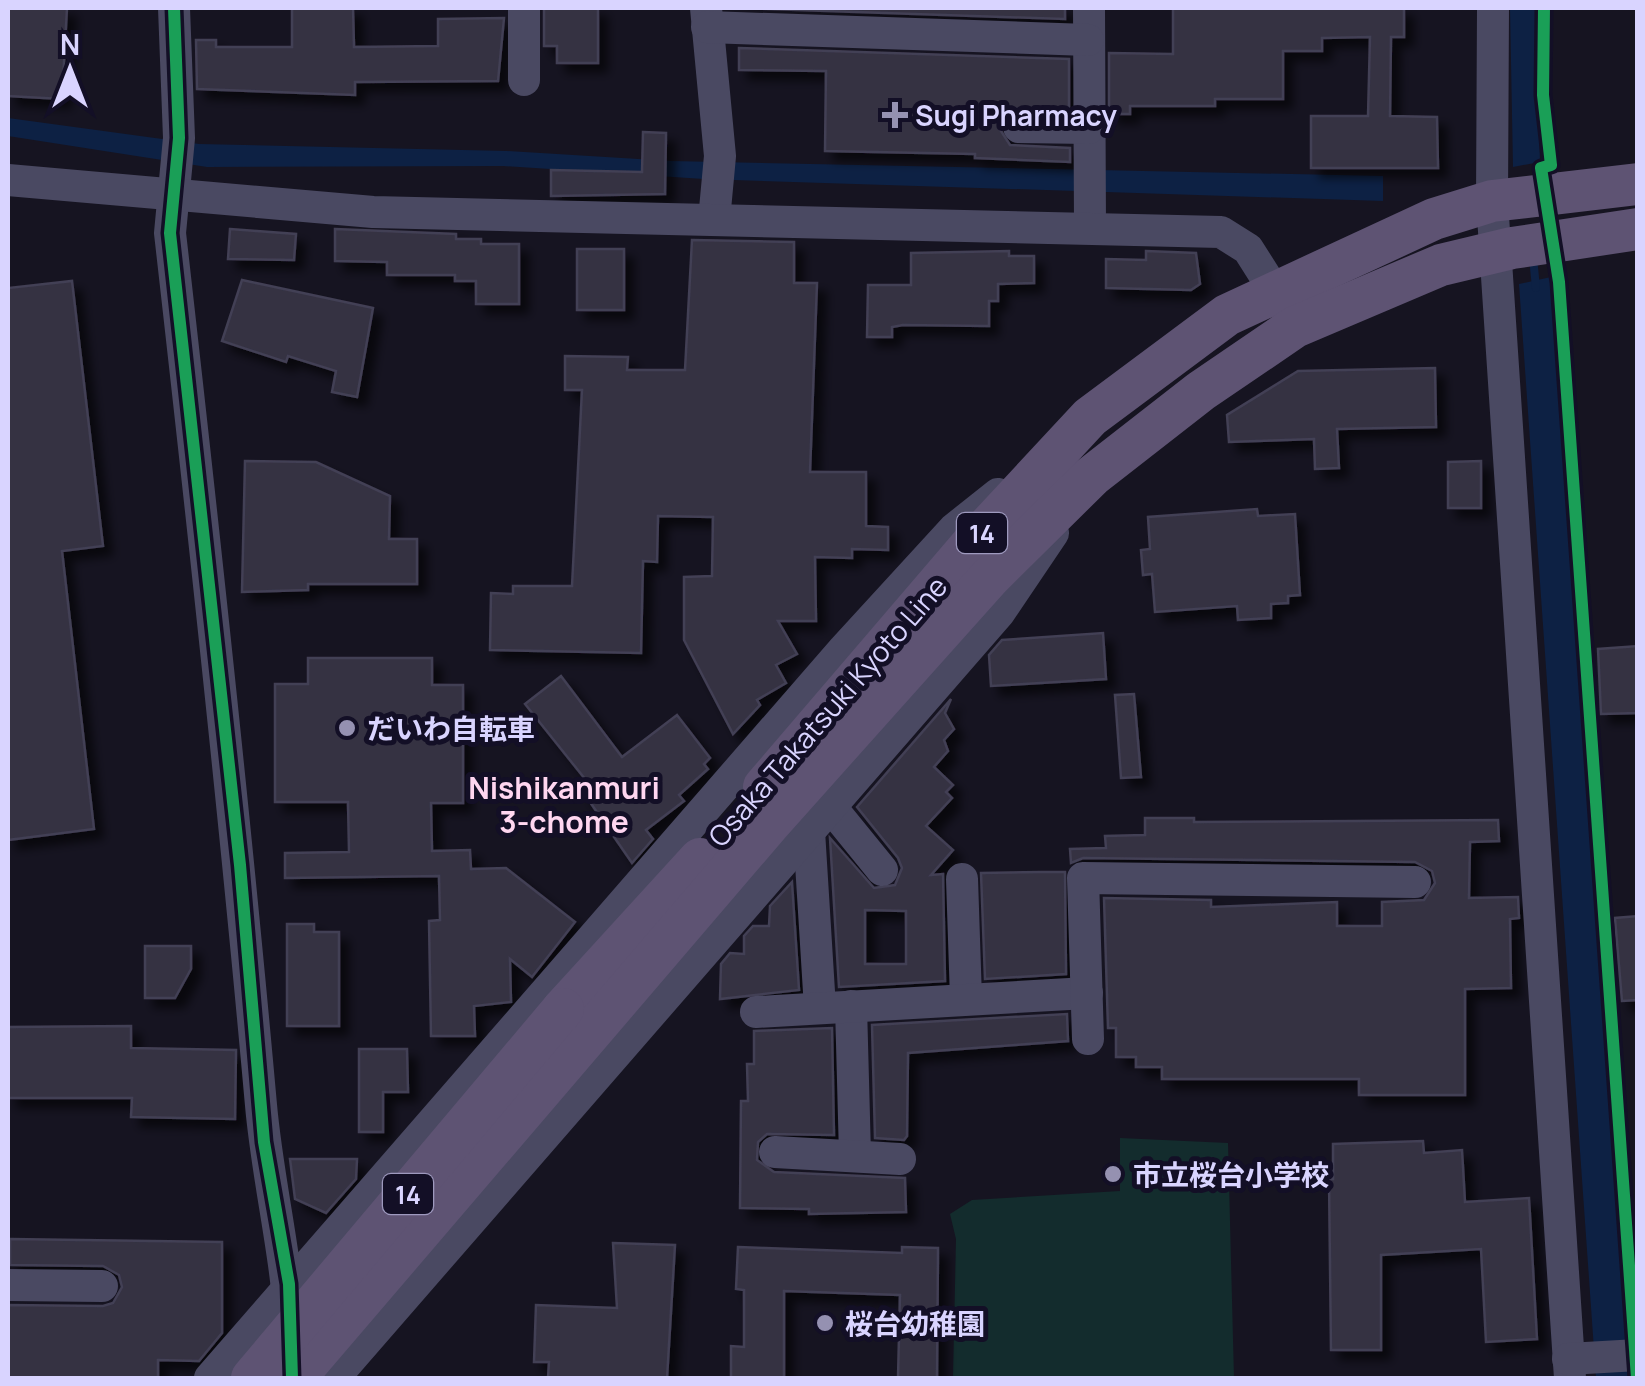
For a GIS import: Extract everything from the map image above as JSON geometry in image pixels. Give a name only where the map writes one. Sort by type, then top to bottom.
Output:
[{"type":"main road","name":"Osaka Takatsuki Kyoto Line","points":[[252,1378],[576,1020],[990,577],[1092,476],[1213,381],[1286,309],[1434,220],[1500,199],[1638,184]]},
{"type":"main road","name":"Osaka Takatsuki Kyoto Line","points":[[293,1378],[748,805],[972,544],[1090,418],[1226,315],[1286,309],[1504,250],[1638,230]]},
{"type":"street","points":[[174,8],[179,138],[170,233],[238,846],[264,1142],[290,1284],[293,1378]]},
{"type":"street","points":[[524,8],[524,80]]},
{"type":"street","points":[[1493,8],[1500,199],[1576,1365],[1633,1355]]},
{"type":"street","points":[[714,220],[720,170],[707,17],[1088,24],[1090,196]]},
{"type":"street","points":[[1019,127],[1090,128]]},
{"type":"street","points":[[8,180],[177,184],[373,212],[714,220],[1090,196],[1221,232],[1248,249],[1286,309]]},
{"type":"street","points":[[210,1378],[954,529],[1090,418]]},
{"type":"street","points":[[334,1378],[999,613],[1092,476]]},
{"type":"street","points":[[820,819],[882,870]]},
{"type":"street","points":[[820,819],[836,1007],[855,1155]]},
{"type":"street","points":[[1088,1039],[1083,878],[1415,882]]},
{"type":"street","points":[[962,879],[966,1000]]},
{"type":"street","points":[[756,1012],[1086,993]]},
{"type":"street","points":[[775,1152],[900,1159]]},
{"type":"street","points":[[8,1285],[102,1286]]},
{"type":"green space","points":[[1120,1138],[1228,1143],[1234,1378],[953,1378],[956,1239],[950,1214],[972,1200],[1120,1191]]},
{"type":"water","points":[[1510,8],[1535,8],[1540,162],[1513,167]]},
{"type":"water","points":[[8,118],[199,144],[507,151],[671,161],[1383,176],[1383,201],[704,179],[503,166],[207,167],[8,136]]},
{"type":"water","points":[[1551,277],[1628,1378],[1596,1378],[1519,284]]},
{"type":"building","points":[[8,8],[67,8],[62,99],[8,96]]},
{"type":"building","points":[[292,8],[353,8],[354,47],[438,46],[438,19],[504,18],[498,81],[355,82],[355,95],[197,89],[196,40],[216,40],[216,47],[292,47]]},
{"type":"building","points":[[544,8],[598,8],[598,63],[557,63],[557,46],[544,46]]},
{"type":"building","points":[[739,8],[1065,8],[1065,19]]},
{"type":"building","points":[[1173,8],[1404,8],[1404,37],[1391,37],[1390,116],[1437,117],[1438,168],[1311,168],[1311,116],[1368,116],[1370,37],[1322,38],[1322,51],[1283,51],[1283,99],[1215,99],[1215,106],[1130,106],[1130,114],[1109,114],[1109,53],[1173,54]]},
{"type":"building","points":[[739,48],[1069,59],[1069,108],[1010,109],[999,128],[1010,145],[1070,148],[1070,162],[975,158],[975,154],[825,151],[826,71],[739,70]]},
{"type":"building","points":[[643,132],[666,133],[665,194],[551,196],[551,170],[642,172]]},
{"type":"building","points":[[230,229],[296,234],[294,260],[228,259]]},
{"type":"building","points":[[335,229],[456,234],[456,239],[481,239],[481,244],[519,244],[519,304],[476,304],[476,281],[455,281],[455,275],[387,275],[387,262],[335,261]]},
{"type":"building","points":[[692,240],[794,242],[794,283],[817,283],[810,472],[866,472],[866,526],[888,527],[888,550],[852,549],[852,558],[815,557],[816,621],[778,621],[797,654],[776,665],[786,683],[757,700],[760,705],[733,734],[684,640],[684,577],[712,576],[713,517],[658,516],[657,562],[643,561],[641,653],[490,650],[491,593],[513,594],[513,586],[572,586],[582,390],[565,390],[565,356],[628,357],[627,370],[685,370]]},
{"type":"building","points":[[577,249],[624,249],[624,310],[577,310]]},
{"type":"building","points":[[1009,251],[1009,256],[1034,256],[1034,283],[998,284],[998,301],[989,301],[989,326],[903,325],[892,327],[892,337],[867,337],[868,285],[911,285],[911,253]]},
{"type":"building","points":[[1146,251],[1196,253],[1200,284],[1191,290],[1106,288],[1106,259],[1146,260]]},
{"type":"building","points":[[242,280],[373,308],[357,397],[332,392],[336,371],[288,356],[286,362],[222,341]]},
{"type":"building","points":[[72,281],[103,546],[62,551],[94,829],[8,840],[8,288]]},
{"type":"building","points":[[1435,368],[1436,427],[1337,429],[1339,468],[1315,469],[1314,439],[1229,442],[1227,415],[1298,371]]},
{"type":"building","points":[[245,461],[316,462],[390,496],[389,539],[417,539],[417,584],[308,584],[308,590],[242,592]]},
{"type":"building","points":[[1481,461],[1481,508],[1448,508],[1448,462]]},
{"type":"building","points":[[1257,509],[1258,516],[1295,514],[1300,595],[1288,596],[1288,603],[1271,604],[1271,618],[1238,620],[1237,606],[1155,612],[1152,574],[1143,575],[1141,550],[1150,549],[1148,517]]},
{"type":"building","points":[[1103,633],[1106,679],[991,686],[989,655],[1002,640]]},
{"type":"building","points":[[1638,646],[1638,713],[1601,714],[1598,649]]},
{"type":"building","points":[[308,658],[432,658],[432,685],[463,685],[463,803],[431,803],[432,851],[470,850],[471,869],[506,868],[575,922],[532,977],[510,959],[511,1002],[474,1006],[475,1036],[431,1036],[429,921],[440,920],[439,876],[285,878],[285,853],[349,852],[348,802],[275,802],[275,684],[308,684]]},
{"type":"building","points":[[561,676],[622,757],[677,715],[710,758],[704,764],[708,769],[679,795],[684,801],[646,830],[653,839],[632,863],[581,789],[589,784],[525,704]]},
{"type":"building","points":[[1134,694],[1141,777],[1121,778],[1115,695]]},
{"type":"building","points":[[951,699],[945,713],[954,729],[944,740],[948,751],[934,767],[953,785],[946,792],[952,798],[926,826],[953,850],[931,875],[943,874],[945,981],[839,987],[830,838],[874,888],[895,885],[902,868],[857,807]],"holes":[[[865,910],[906,911],[906,964],[865,964]]]},
{"type":"building","points":[[1145,818],[1194,818],[1194,822],[1498,820],[1499,841],[1470,842],[1469,898],[1518,897],[1519,918],[1510,919],[1511,988],[1465,989],[1465,1095],[1359,1095],[1359,1079],[1162,1079],[1162,1067],[1136,1067],[1136,1057],[1116,1057],[1116,1028],[1108,1028],[1104,898],[1211,900],[1211,907],[1337,902],[1337,926],[1382,926],[1382,902],[1424,900],[1435,883],[1432,871],[1415,862],[1083,858],[1071,863],[1070,849],[1106,848],[1105,836],[1145,835]]},
{"type":"building","points":[[1065,872],[1066,974],[985,979],[981,873]]},
{"type":"building","points":[[792,882],[799,990],[720,999],[721,964],[730,953],[744,954],[744,936],[753,926],[769,926],[770,906]]},
{"type":"building","points":[[1638,916],[1638,1000],[1622,1001],[1615,918]]},
{"type":"building","points":[[287,924],[314,924],[314,932],[339,932],[339,1026],[287,1026]]},
{"type":"building","points":[[145,946],[191,946],[191,969],[175,998],[145,998]]},
{"type":"building","points":[[1067,1014],[1068,1041],[908,1053],[907,1136],[904,1140],[875,1138],[872,1025]]},
{"type":"building","points":[[131,1026],[131,1048],[236,1050],[235,1119],[131,1117],[132,1098],[8,1098],[8,1027]]},
{"type":"building","points":[[832,1028],[834,1135],[767,1134],[758,1142],[757,1160],[774,1172],[905,1178],[906,1212],[809,1214],[809,1209],[740,1208],[741,1101],[748,1101],[747,1064],[754,1064],[754,1031]]},
{"type":"building","points":[[359,1049],[407,1049],[408,1092],[383,1092],[383,1132],[359,1132]]},
{"type":"building","points":[[1423,1141],[1424,1153],[1462,1150],[1465,1202],[1529,1198],[1537,1339],[1486,1342],[1481,1249],[1381,1255],[1381,1350],[1331,1350],[1329,1179],[1333,1179],[1333,1144]]},
{"type":"building","points":[[290,1159],[357,1159],[356,1179],[326,1213],[295,1199]]},
{"type":"building","points":[[10,1239],[222,1242],[222,1333],[199,1361],[158,1360],[158,1378],[8,1378],[8,1305],[103,1306],[113,1303],[122,1287],[119,1275],[103,1266],[10,1265]]},
{"type":"building","points":[[613,1243],[675,1245],[667,1378],[548,1378],[549,1362],[534,1362],[536,1305],[617,1308]]},
{"type":"building","points":[[738,1247],[902,1253],[902,1247],[938,1248],[937,1378],[898,1378],[900,1295],[784,1291],[784,1378],[731,1378],[731,1346],[744,1347],[744,1290],[736,1289]]},
{"type":"waterway","points":[[1533,257],[1536,288]]},
{"type":"cycle path","points":[[174,8],[179,138],[170,233],[240,865],[264,1142],[289,1284],[292,1378]]},
{"type":"cycle path","points":[[1544,8],[1543,95],[1551,165],[1541,168],[1559,282],[1637,1378]]},
{"type":"place","name":"Sugi Pharmacy","points":[[895,115]]},
{"type":"place","name":"だいわ自転車","points":[[347,728]]},
{"type":"place","name":"市立桜台小学校","points":[[1113,1174]]},
{"type":"place","name":"桜台幼稚園","points":[[825,1323]]},
{"type":"district","name":"Nishikanmuri 3-chome","points":[[564,804]]}]
